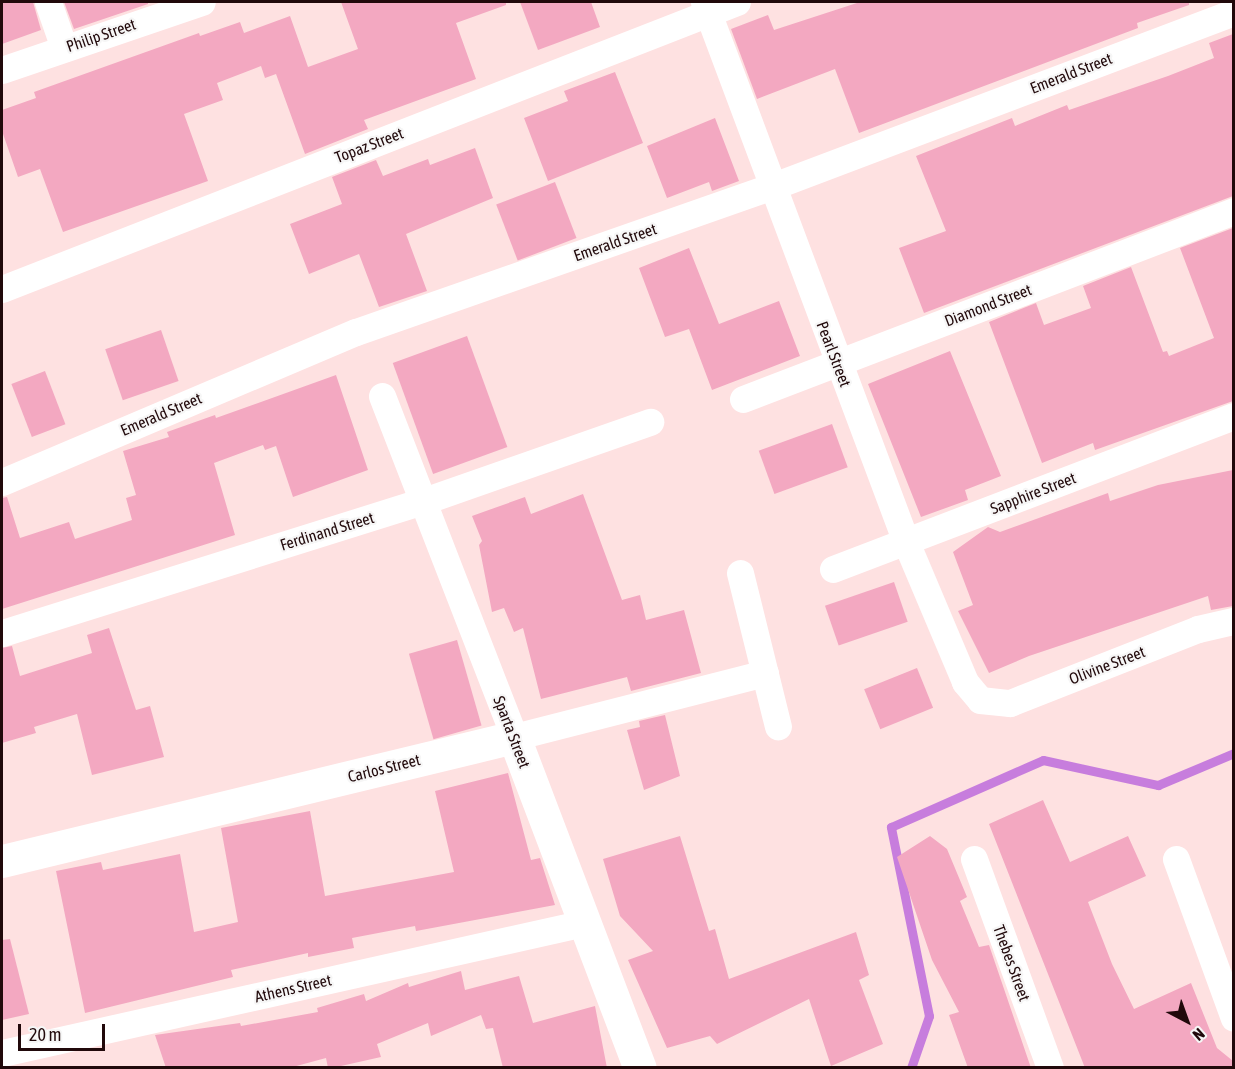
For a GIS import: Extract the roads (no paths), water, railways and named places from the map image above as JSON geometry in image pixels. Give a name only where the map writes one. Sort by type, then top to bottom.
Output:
[{"type":"street","points":[[48,2],[64,48]]},
{"type":"street","name":"Philip Street","points":[[2,70],[202,2]]},
{"type":"street","name":"Topaz Street","points":[[2,289],[706,7],[737,2]]},
{"type":"street","name":"Pearl Street","points":[[706,7],[771,187],[906,542],[965,682],[980,700]]},
{"type":"street","name":"Emerald Street","points":[[2,482],[356,332],[771,187],[1233,12]]},
{"type":"street","name":"Diamond Street","points":[[743,399],[1233,211]]},
{"type":"street","name":"Sparta Street","points":[[382,396],[640,1068]]},
{"type":"street","name":"Sapphire Street","points":[[833,569],[1233,416]]},
{"type":"street","name":"Ferdinand Street","points":[[2,633],[421,502],[650,422]]},
{"type":"street","points":[[740,573],[778,726]]},
{"type":"street","name":"Olivine Street","points":[[980,700],[1010,702],[1198,629],[1233,621]]},
{"type":"street","name":"Carlos Street","points":[[2,861],[514,737],[765,673]]},
{"type":"street","name":"Thebes Street","points":[[974,859],[1050,1068]]},
{"type":"street","points":[[1176,859],[1233,1018]]},
{"type":"street","name":"Athens Street","points":[[2,1053],[584,923]]},
{"type":"waterway","points":[[911,1068],[929,1016],[891,827],[1043,760],[1158,785],[1234,753]]}]
